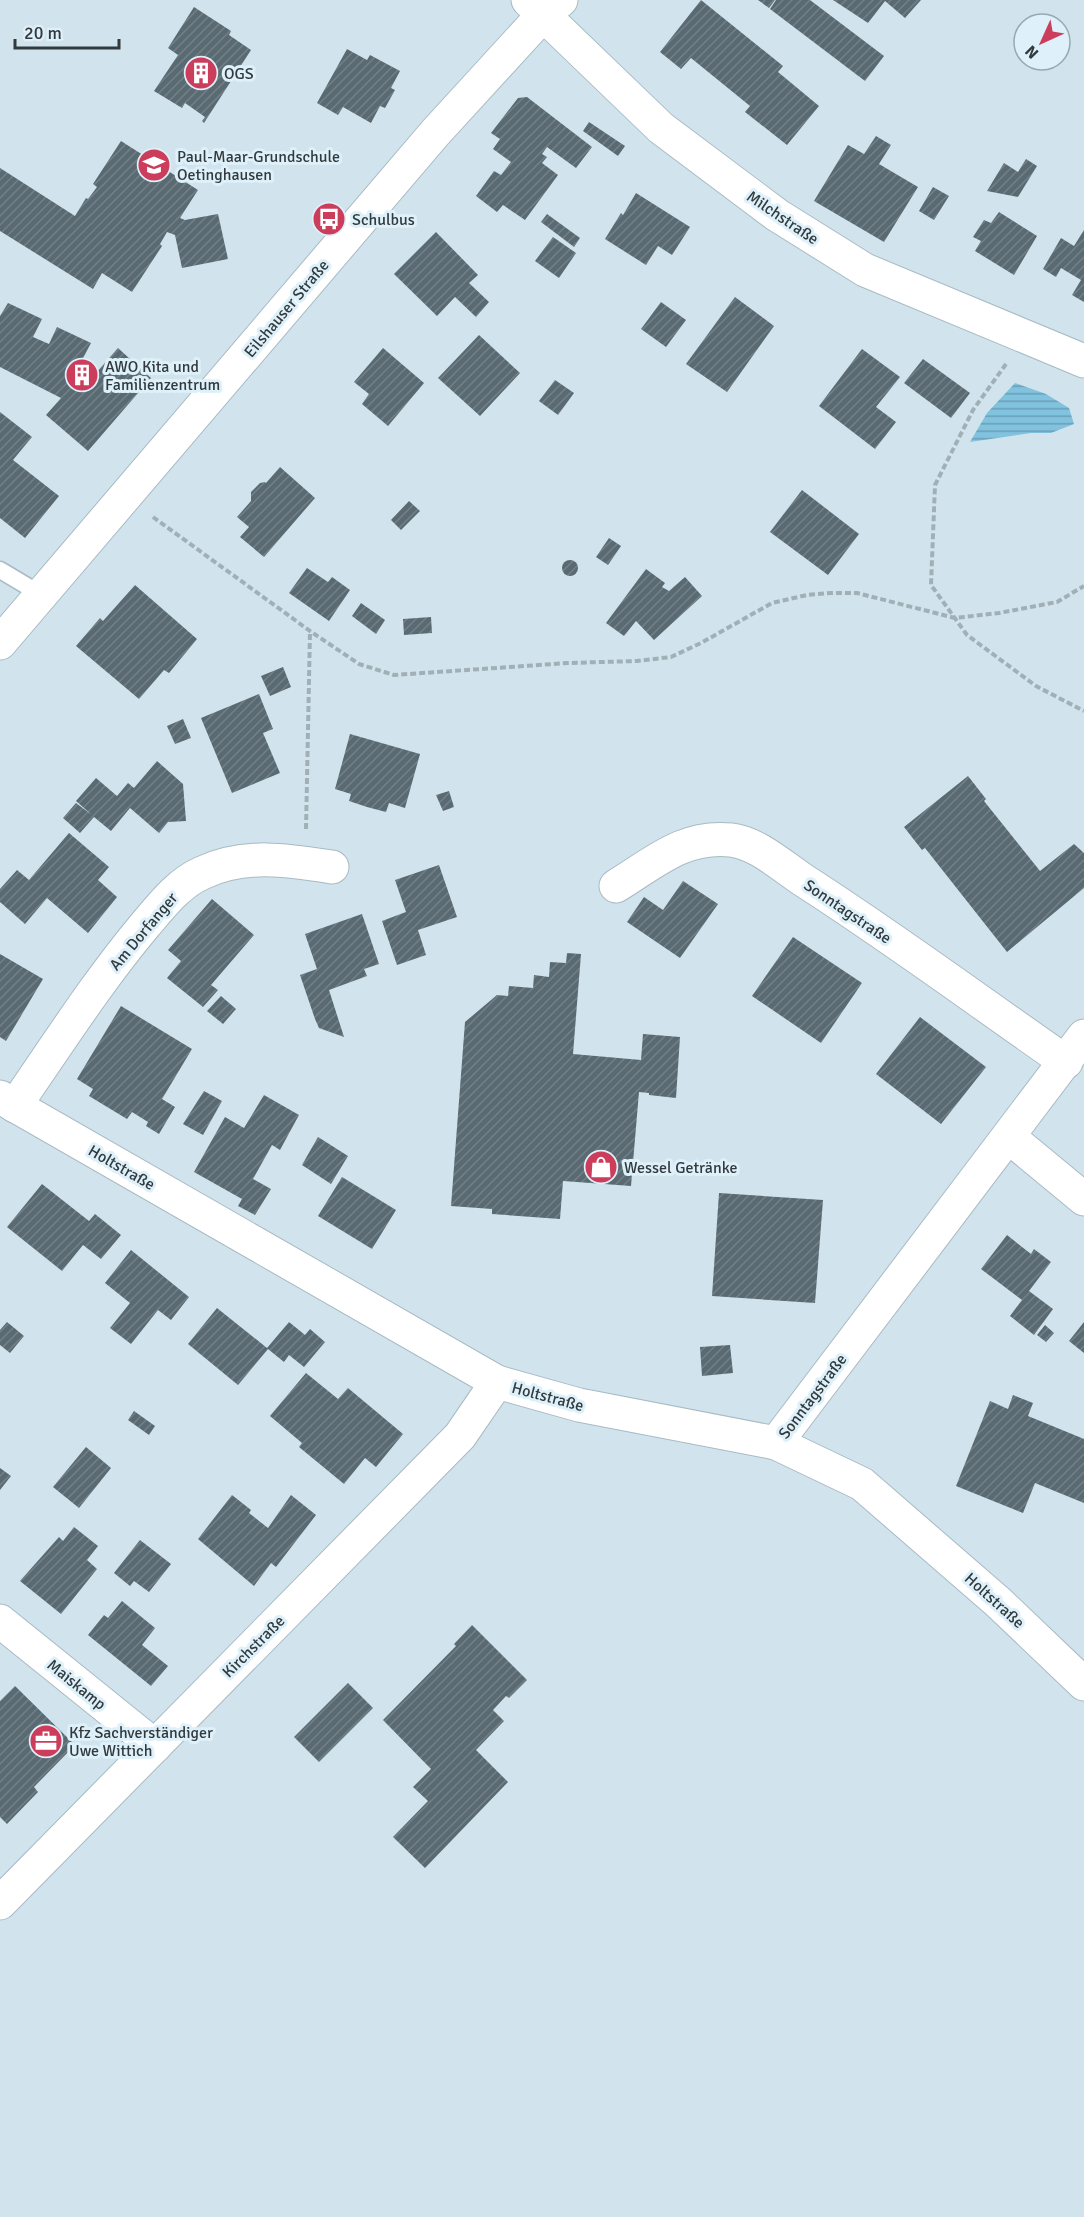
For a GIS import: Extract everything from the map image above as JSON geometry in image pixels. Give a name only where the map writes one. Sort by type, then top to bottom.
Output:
[{"type":"street","name":"Milchstraße","points":[[544,5],[661,128],[777,215],[865,270],[1084,361]]},
{"type":"street","name":"Eilshauser Straße","points":[[0,643],[128,496],[544,5]]},
{"type":"street","name":"Sonntagstraße","points":[[616,886],[681,846],[698,841],[734,840],[750,845],[823,893],[1075,1049],[776,1443]]},
{"type":"street","name":"Am Dorfanger","points":[[8,1101],[120,955],[152,916],[187,882],[215,867],[246,860],[275,859],[318,865]]},
{"type":"street","name":"Holtstraße","points":[[8,1101],[496,1382],[579,1405],[776,1443],[861,1484],[999,1602],[1084,1684]]},
{"type":"street","points":[[1009,1137],[1084,1199]]},
{"type":"street","name":"Kirchstraße","points":[[0,1903],[460,1436],[496,1382]]},
{"type":"street","name":"Maiskamp","points":[[0,1621],[155,1746]]},
{"type":"lane","points":[[0,570],[42,595]]},
{"type":"path","points":[[1025,336],[973,410],[934,485],[931,585],[967,635],[1036,686],[1084,711]]},
{"type":"path","points":[[128,496],[158,521],[310,631],[359,663],[393,675],[671,657],[772,603],[807,595],[857,593],[955,618],[999,613],[1056,602],[1084,586]]},
{"type":"path","points":[[310,631],[318,865]]},
{"type":"water","points":[[1015,383],[1046,394],[1069,408],[1074,424],[1051,433],[1031,433],[970,442],[987,413]]},
{"type":"building","points":[[701,0],[783,66],[778,72],[819,106],[787,145],[745,112],[750,106],[691,58],[681,69],[660,52]]},
{"type":"building","points":[[758,0],[775,0],[769,8]]},
{"type":"building","points":[[776,0],[810,0],[884,56],[865,81],[770,9]]},
{"type":"building","points":[[833,0],[921,0],[905,18],[885,1],[868,23]]},
{"type":"building","name":"OGS","points":[[194,7],[231,31],[229,35],[251,50],[204,123],[202,121],[205,117],[185,103],[182,108],[154,91],[178,55],[168,48]]},
{"type":"building","points":[[347,49],[367,60],[370,55],[400,71],[391,88],[395,90],[385,108],[380,106],[371,123],[343,107],[338,115],[317,103]]},
{"type":"building","points":[[527,97],[592,147],[576,168],[547,147],[542,154],[547,157],[542,163],[558,175],[525,220],[503,205],[497,212],[476,196],[494,171],[501,175],[511,162],[493,149],[500,139],[491,133],[518,98]]},
{"type":"building","points":[[589,122],[625,146],[618,156],[583,131]]},
{"type":"building","points":[[876,136],[891,145],[879,164],[918,187],[884,242],[814,201],[848,145],[864,154]]},
{"type":"building","points":[[121,141],[198,190],[180,218],[185,220],[218,214],[228,259],[182,268],[175,235],[167,232],[160,244],[162,246],[132,292],[102,273],[93,289],[0,231],[0,168],[75,216],[86,198],[88,199],[97,187],[93,184]]},
{"type":"building","points":[[1026,159],[1037,166],[1018,197],[987,191],[1004,163],[1018,172]]},
{"type":"building","points":[[933,187],[949,196],[934,220],[919,211]]},
{"type":"building","points":[[636,193],[690,227],[672,255],[658,246],[646,265],[605,239]]},
{"type":"building","points":[[999,212],[1037,236],[1014,275],[975,251],[981,241],[973,237],[984,220],[991,223]]},
{"type":"building","points":[[547,214],[580,238],[574,247],[541,222]]},
{"type":"building","points":[[1084,230],[1084,302],[1072,295],[1081,280],[1061,268],[1056,277],[1043,269],[1061,238],[1074,246]]},
{"type":"building","points":[[436,232],[478,275],[469,283],[489,302],[476,317],[455,297],[437,316],[394,274]]},
{"type":"building","points":[[553,237],[576,253],[559,278],[535,261]]},
{"type":"building","points":[[735,297],[774,326],[727,392],[686,364]]},
{"type":"building","points":[[661,302],[686,320],[666,347],[641,329]]},
{"type":"building","name":"AWO Kita und Familienzentrum","points":[[8,303],[42,319],[33,337],[49,344],[57,327],[91,343],[82,360],[96,373],[118,348],[151,378],[88,451],[46,415],[61,398],[0,367],[0,316]]},
{"type":"building","points":[[479,335],[520,373],[480,416],[438,378]]},
{"type":"building","points":[[383,348],[424,383],[388,426],[362,404],[369,394],[354,382]]},
{"type":"building","points":[[862,349],[900,377],[876,407],[896,422],[875,449],[819,406]]},
{"type":"building","points":[[923,359],[970,393],[951,418],[904,383]]},
{"type":"building","points":[[555,380],[574,393],[558,415],[539,401]]},
{"type":"building","points":[[0,412],[32,437],[13,460],[59,496],[25,538],[0,518]]},
{"type":"building","points":[[280,467],[315,498],[264,557],[240,537],[249,527],[237,517],[251,501],[251,492],[260,483],[266,483]]},
{"type":"building","points":[[802,490],[859,534],[828,575],[770,532]]},
{"type":"building","points":[[409,501],[420,511],[401,530],[391,520]]},
{"type":"building","points":[[609,538],[621,546],[608,565],[596,557]]},
{"type":"building","points":[[567,560],[573,560],[578,568],[576,574],[567,576],[562,571],[562,565]]},
{"type":"building","points":[[307,568],[328,582],[332,577],[350,590],[329,621],[289,593]]},
{"type":"building","points":[[646,569],[665,583],[662,587],[669,591],[685,577],[702,596],[654,640],[636,621],[624,636],[606,623]]},
{"type":"building","points":[[135,585],[197,639],[169,673],[164,670],[139,699],[76,646],[100,618],[103,621]]},
{"type":"building","points":[[361,603],[385,620],[376,634],[352,616]]},
{"type":"building","points":[[431,617],[432,633],[404,635],[403,619]]},
{"type":"building","points":[[283,667],[291,687],[270,696],[261,676]]},
{"type":"building","points":[[259,694],[273,729],[263,733],[280,773],[232,793],[201,718]]},
{"type":"building","points":[[183,719],[191,738],[175,744],[167,726]]},
{"type":"building","points":[[350,734],[420,754],[405,808],[389,803],[386,812],[367,807],[349,801],[351,794],[335,789]]},
{"type":"building","points":[[157,761],[183,784],[186,821],[168,822],[159,833],[130,808],[111,831],[94,817],[80,833],[63,818],[76,803],[92,815],[76,801],[96,778],[117,796],[128,783],[134,788]]},
{"type":"building","points":[[968,776],[986,799],[984,801],[1040,871],[1074,844],[1084,853],[1084,888],[1007,952],[925,848],[922,850],[904,827]]},
{"type":"building","points":[[449,791],[454,807],[443,811],[436,795]]},
{"type":"building","points":[[69,833],[109,867],[98,880],[117,897],[88,933],[47,898],[25,924],[0,902],[0,889],[17,870],[29,880]]},
{"type":"building","points":[[439,865],[457,917],[418,930],[426,955],[397,965],[382,921],[406,912],[395,880]]},
{"type":"building","points":[[683,881],[718,904],[680,958],[627,922],[644,897],[663,910]]},
{"type":"building","points":[[212,899],[254,935],[211,985],[218,990],[203,1007],[167,978],[181,961],[168,950]]},
{"type":"building","points":[[362,914],[379,964],[364,969],[367,976],[329,990],[344,1037],[319,1028],[315,1019],[300,975],[317,969],[305,934]]},
{"type":"building","points":[[793,937],[862,983],[821,1043],[752,996]]},
{"type":"building","points":[[567,953],[581,954],[573,1054],[641,1060],[643,1034],[680,1037],[676,1098],[639,1092],[631,1186],[563,1181],[560,1219],[492,1214],[492,1209],[451,1206],[465,1022],[497,995],[508,996],[509,986],[533,988],[534,975],[549,977],[550,962],[566,963]]},
{"type":"building","points":[[0,954],[43,979],[6,1041],[0,1037]]},
{"type":"building","points":[[221,996],[236,1009],[223,1024],[207,1011]]},
{"type":"building","points":[[121,1006],[192,1049],[162,1099],[175,1107],[159,1134],[146,1126],[148,1122],[132,1112],[127,1119],[89,1096],[93,1089],[77,1079]]},
{"type":"building","points":[[920,1017],[986,1067],[941,1124],[876,1074]]},
{"type":"building","points":[[204,1091],[222,1101],[203,1135],[183,1124]]},
{"type":"building","points":[[264,1095],[299,1115],[280,1150],[272,1145],[253,1179],[271,1189],[255,1215],[238,1206],[242,1199],[194,1172],[225,1117],[244,1128]]},
{"type":"building","points":[[318,1137],[348,1156],[331,1184],[302,1165]]},
{"type":"building","points":[[342,1177],[396,1210],[372,1249],[318,1216]]},
{"type":"building","points":[[42,1184],[89,1221],[95,1214],[121,1235],[101,1259],[83,1245],[62,1271],[7,1227]]},
{"type":"building","points":[[719,1193],[823,1200],[815,1303],[712,1296]]},
{"type":"building","points":[[1007,1235],[1031,1254],[1034,1249],[1051,1262],[1029,1291],[1053,1309],[1034,1335],[1010,1316],[1022,1300],[981,1269]]},
{"type":"building","points":[[131,1250],[189,1297],[171,1320],[158,1310],[131,1344],[110,1328],[130,1303],[105,1283]]},
{"type":"building","points":[[217,1308],[267,1348],[289,1322],[305,1335],[310,1329],[325,1342],[304,1367],[289,1355],[284,1362],[268,1349],[238,1385],[188,1344]]},
{"type":"building","points":[[7,1322],[24,1336],[10,1353],[0,1345],[0,1330]]},
{"type":"building","points":[[1084,1322],[1084,1353],[1069,1341]]},
{"type":"building","points":[[1045,1325],[1054,1333],[1046,1342],[1037,1335]]},
{"type":"building","points":[[730,1345],[733,1373],[702,1376],[700,1347]]},
{"type":"building","points":[[306,1373],[338,1399],[348,1388],[403,1434],[376,1467],[365,1458],[344,1484],[299,1447],[302,1443],[270,1416]]},
{"type":"building","points":[[1013,1395],[1033,1403],[1028,1416],[1084,1439],[1084,1503],[1035,1483],[1023,1513],[956,1486],[990,1401],[1008,1409]]},
{"type":"building","points":[[134,1411],[155,1426],[149,1435],[128,1420]]},
{"type":"building","points":[[86,1447],[111,1468],[79,1508],[53,1487]]},
{"type":"building","points":[[0,1468],[11,1476],[0,1490]]},
{"type":"building","points":[[232,1495],[268,1528],[291,1495],[316,1515],[276,1567],[271,1563],[254,1586],[198,1539]]},
{"type":"building","points":[[74,1527],[98,1546],[87,1560],[97,1569],[61,1614],[20,1581],[59,1537],[63,1541]]},
{"type":"building","points":[[140,1540],[171,1564],[149,1592],[134,1581],[130,1586],[114,1573]]},
{"type":"building","points":[[122,1601],[155,1628],[142,1645],[168,1666],[151,1686],[88,1635],[104,1615],[108,1618]]},
{"type":"building","points":[[472,1625],[527,1680],[509,1698],[506,1696],[493,1710],[504,1721],[476,1750],[508,1782],[425,1868],[393,1837],[428,1801],[413,1787],[431,1769],[383,1720],[456,1646],[454,1644]]},
{"type":"building","points":[[348,1683],[373,1708],[319,1762],[294,1737]]},
{"type":"building","points":[[15,1686],[75,1745],[34,1787],[38,1792],[7,1824],[0,1817],[0,1701]]},
{"type":"place","name":"OGS","points":[[201,73]]},
{"type":"place","name":"Paul-Maar-Grundschule Oetinghausen","points":[[154,165]]},
{"type":"place","name":"Schulbus","points":[[329,219]]},
{"type":"place","name":"AWO Kita und Familienzentrum","points":[[82,375]]},
{"type":"place","name":"Wessel Getränke","points":[[601,1167]]},
{"type":"place","name":"Kfz Sachverständiger Uwe Wittich","points":[[46,1741]]}]
